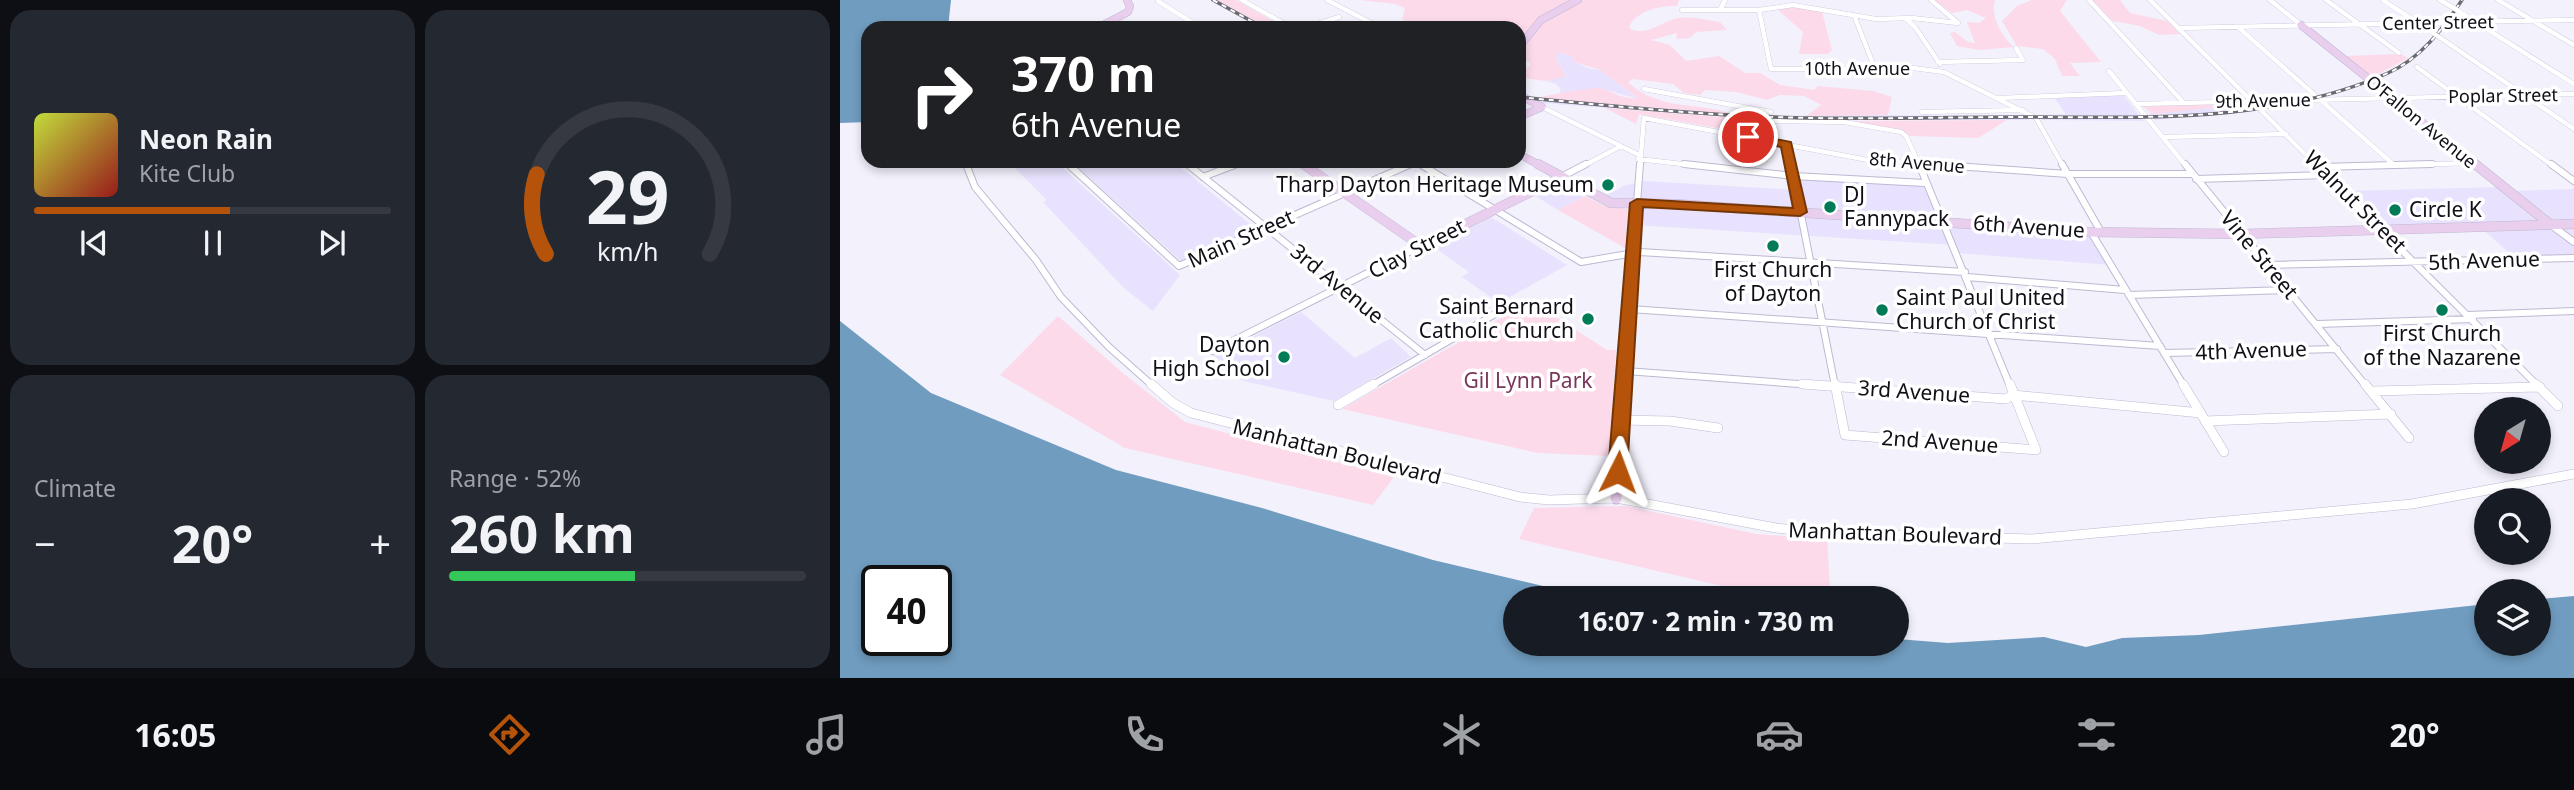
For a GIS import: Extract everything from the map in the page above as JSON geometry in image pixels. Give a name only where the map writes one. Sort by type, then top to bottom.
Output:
[{"type":"street","points":[[1112,21],[1128,12],[1130,8],[1127,0]]},
{"type":"street","points":[[1242,0],[1280,21]]},
{"type":"street","points":[[1327,0],[1368,21]]},
{"type":"street","points":[[1526,38],[1541,20],[1578,0]]},
{"type":"street","points":[[1720,10],[1725,0]]},
{"type":"street","points":[[1682,10],[1759,10],[1793,5],[1854,15],[1958,23],[1931,0]]},
{"type":"street","points":[[2089,0],[2183,102]]},
{"type":"street","name":"Walnut Street","points":[[2150,0],[2384,229],[2558,406]]},
{"type":"street","name":"O’Fallon Avenue","points":[[2270,0],[2574,242]]},
{"type":"street","points":[[2326,0],[2399,53]]},
{"type":"street","points":[[2383,0],[2574,129]]},
{"type":"street","points":[[2440,0],[2574,84]]},
{"type":"street","points":[[2498,0],[2574,45]]},
{"type":"street","points":[[1158,1],[1189,21]]},
{"type":"street","name":"10th Avenue","points":[[1759,10],[1771,69],[1909,67],[1944,72],[2024,110]]},
{"type":"street","points":[[1854,15],[1875,69]]},
{"type":"street","points":[[1327,21],[1339,17]]},
{"type":"street","points":[[1905,18],[1916,27],[1944,72]]},
{"type":"street","name":"Center Street","points":[[2301,25],[2574,20]]},
{"type":"street","points":[[2177,28],[2301,25]]},
{"type":"street","points":[[2237,26],[2394,165]]},
{"type":"street","name":"10th Avenue","points":[[1938,62],[2023,60],[2016,48]]},
{"type":"street","points":[[2417,67],[2574,181]]},
{"type":"street","name":"Vine Street","points":[[2109,71],[2409,438]]},
{"type":"street","points":[[1644,89],[1772,110],[1768,141]]},
{"type":"street","points":[[1999,98],[2126,93]]},
{"type":"street","name":"Poplar Street","points":[[2391,98],[2574,94]]},
{"type":"street","name":"9th Avenue","points":[[2136,104],[2391,98]]},
{"type":"street","points":[[1526,99],[1639,157],[1793,176],[1925,183]]},
{"type":"street","points":[[1526,114],[1542,107]]},
{"type":"street","points":[[1922,112],[1979,113],[2024,110],[2036,118],[2068,174],[2127,292],[2224,452]]},
{"type":"street","name":"8th Avenue","points":[[1639,157],[1644,118],[1868,160],[2068,174],[2328,175]]},
{"type":"street","points":[[1772,121],[1844,122],[1903,133],[1944,221],[2013,395]]},
{"type":"street","points":[[2163,137],[2286,134]]},
{"type":"street","points":[[1787,145],[1835,387]]},
{"type":"street","name":"Clay Street","points":[[1213,351],[1620,146]]},
{"type":"street","points":[[1616,498],[1639,157]]},
{"type":"street","name":"6th Avenue","points":[[1526,158],[1605,201],[2096,232],[2242,234],[2574,223]]},
{"type":"street","points":[[2320,167],[2472,163]]},
{"type":"street","name":"Manhattan Boulevard","points":[[968,168],[975,187],[1036,260],[1061,297],[1119,356],[1172,403],[1191,413],[1520,497],[1616,498],[1776,528],[1823,533],[2031,539],[2412,504],[2574,474]]},
{"type":"street","name":"Main Street","points":[[1074,168],[1179,266],[1400,168]]},
{"type":"street","name":"3rd Avenue","points":[[1191,168],[1425,355]]},
{"type":"street","points":[[1203,177],[1227,168]]},
{"type":"street","points":[[1309,168],[1421,246]]},
{"type":"street","points":[[1427,168],[1578,261],[1598,261],[1632,253],[1966,275],[2127,292],[2289,290]]},
{"type":"street","name":"5th Avenue","points":[[2268,265],[2572,260]]},
{"type":"street","points":[[1338,405],[1514,303]]},
{"type":"street","name":"4th Avenue","points":[[1630,309],[1987,333],[2162,350],[2337,349]]},
{"type":"street","name":"4th Avenue","points":[[2318,324],[2574,311]]},
{"type":"street","name":"3rd Avenue","points":[[1626,371],[2006,399],[2013,395],[2201,413]]},
{"type":"street","name":"2nd Avenue","points":[[1835,387],[1844,435],[2036,450],[2013,395]]},
{"type":"street","points":[[2372,391],[2540,387]]},
{"type":"street","points":[[2205,421],[2391,414]]},
{"type":"street","points":[[1620,420],[1670,421],[1718,428]]},
{"type":"shaded area","points":[[1557,52],[1575,57],[1574,62],[1590,69],[1600,70],[1639,99],[1599,88],[1559,93],[1561,89],[1556,84],[1547,81],[1566,75],[1555,58]]},
{"type":"shaded area","points":[[2123,95],[2144,121],[2042,120],[2038,115],[2066,114],[2054,97]]},
{"type":"shaded area","points":[[1529,96],[1767,116],[1767,120],[1542,103]]},
{"type":"shaded area","points":[[2249,104],[2256,111],[2155,120],[2149,113]]},
{"type":"shaded area","points":[[1775,116],[2027,116],[2030,120],[1775,120]]},
{"type":"shaded area","points":[[1015,168],[1063,168],[1180,275],[1153,311],[1125,289],[1043,202],[1047,200]]},
{"type":"shaded area","points":[[1079,168],[1182,168],[1256,229],[1182,262]]},
{"type":"shaded area","points":[[1793,176],[1925,183],[1944,221],[2091,232],[2110,265],[1958,253],[1954,245],[1635,225],[1636,203],[1600,199],[1623,186],[1645,181],[1795,190]]},
{"type":"shaded area","points":[[1558,183],[1583,197],[1558,210],[1534,195]]},
{"type":"shaded area","points":[[2502,187],[2507,191],[2574,189],[2574,258],[2516,259],[2480,227],[2383,229],[2344,191]]},
{"type":"shaded area","points":[[1491,217],[1567,265],[1506,299],[1502,305],[1462,277],[1469,272],[1432,246]]},
{"type":"shaded area","name":"Dayton High School","points":[[1301,312],[1355,358],[1391,338],[1411,357],[1334,401],[1243,381],[1214,356]]},
{"type":"green space","points":[[1217,0],[1236,0],[1273,21],[1255,21]]},
{"type":"green space","points":[[1360,0],[1572,0],[1555,9],[1526,36],[1526,21],[1406,21],[1402,19],[1405,8],[1395,4]]},
{"type":"green space","points":[[1583,0],[1679,0],[1677,6],[1656,8],[1642,13],[1629,28],[1636,31],[1648,30],[1683,18],[1720,22],[1727,30],[1696,32],[1690,38],[1676,39],[1677,33],[1651,40],[1670,45],[1686,61],[1719,56],[1745,73],[1760,73],[1780,85],[1814,90],[1818,86],[1873,91],[1892,97],[1888,115],[1806,116],[1821,105],[1804,96],[1780,95],[1767,100],[1736,92],[1705,90],[1700,95],[1684,93],[1673,84],[1633,79],[1628,82],[1652,98],[1733,114],[1539,98],[1600,88],[1623,97],[1638,98],[1600,70],[1574,62],[1574,57],[1558,52],[1555,58],[1566,76],[1547,81],[1526,78],[1526,69],[1531,64],[1526,60],[1526,41],[1543,20]]},
{"type":"green space","points":[[1934,0],[1995,0],[1994,13],[1998,26],[2014,47],[1979,50],[1957,46],[1950,33],[1955,32],[1968,42],[1975,43],[1967,22],[1979,23],[1986,18],[1967,10],[1952,13]]},
{"type":"green space","points":[[2032,0],[2067,0],[2060,11],[2101,62],[2070,63],[2080,76],[2062,76],[2055,59],[2043,49],[2017,46],[2002,21],[2017,6]]},
{"type":"green space","points":[[2092,0],[2120,0],[2130,13],[2167,21],[2180,34],[2159,35],[2140,26],[2113,21]]},
{"type":"green space","points":[[1793,6],[1822,12],[1832,50],[1828,54],[1799,54],[1803,32],[1777,9]]},
{"type":"green space","points":[[2401,54],[2408,58],[2371,78],[2346,56]]},
{"type":"green space","points":[[2249,104],[2152,114],[2143,106]]},
{"type":"green space","points":[[1605,108],[1761,120],[1746,124],[1739,132],[1639,114],[1636,124]]},
{"type":"green space","points":[[2007,120],[1978,138],[1910,136],[1896,129],[1848,121]]},
{"type":"green space","points":[[1585,196],[1604,206],[1628,209],[1625,248],[1558,210]]},
{"type":"green space","name":"Gil Lynn Park","points":[[1531,301],[1607,350],[1616,350],[1609,456],[1538,453],[1342,409]]},
{"type":"green space","points":[[1058,316],[1124,374],[1185,422],[1394,477],[1373,505],[1125,448],[1000,375]]},
{"type":"green space","points":[[1626,506],[1756,534],[1827,539],[1830,586],[1723,586],[1519,539],[1534,508]]},
{"type":"water","points":[[840,0],[951,0],[949,21],[861,21],[861,122],[840,123]]},
{"type":"water","points":[[840,321],[931,393],[1116,470],[1262,508],[1433,560],[1543,586],[1503,586],[1503,656],[1909,656],[1909,640],[1948,643],[2044,637],[2086,647],[2122,638],[2199,635],[2474,605],[2474,656],[2551,656],[2551,598],[2574,596],[2574,678],[840,678]]},
{"type":"railway","points":[[1213,0],[1251,21]]},
{"type":"railway","points":[[1526,98],[1741,116],[1804,118],[2161,117],[2208,114],[2300,101],[2345,90],[2388,73],[2421,51],[2462,0]]},
{"type":"place","name":"Tharp Dayton Heritage Museum","points":[[1608,185]]},
{"type":"place","name":"DJ Fannypack","points":[[1830,207]]},
{"type":"place","name":"Circle K","points":[[2395,210]]},
{"type":"place","name":"First Church of Dayton","points":[[1773,246]]},
{"type":"place","name":"Saint Paul United Church of Christ","points":[[1882,310]]},
{"type":"place","name":"First Church of the Nazarene","points":[[2442,310]]},
{"type":"place","name":"Saint Bernard Catholic Church","points":[[1588,319]]},
{"type":"place","name":"Dayton High School","points":[[1284,357]]},
{"type":"route","points":[[1618,472],[1637,203],[1800,212],[1787,145],[1748,137]]}]
